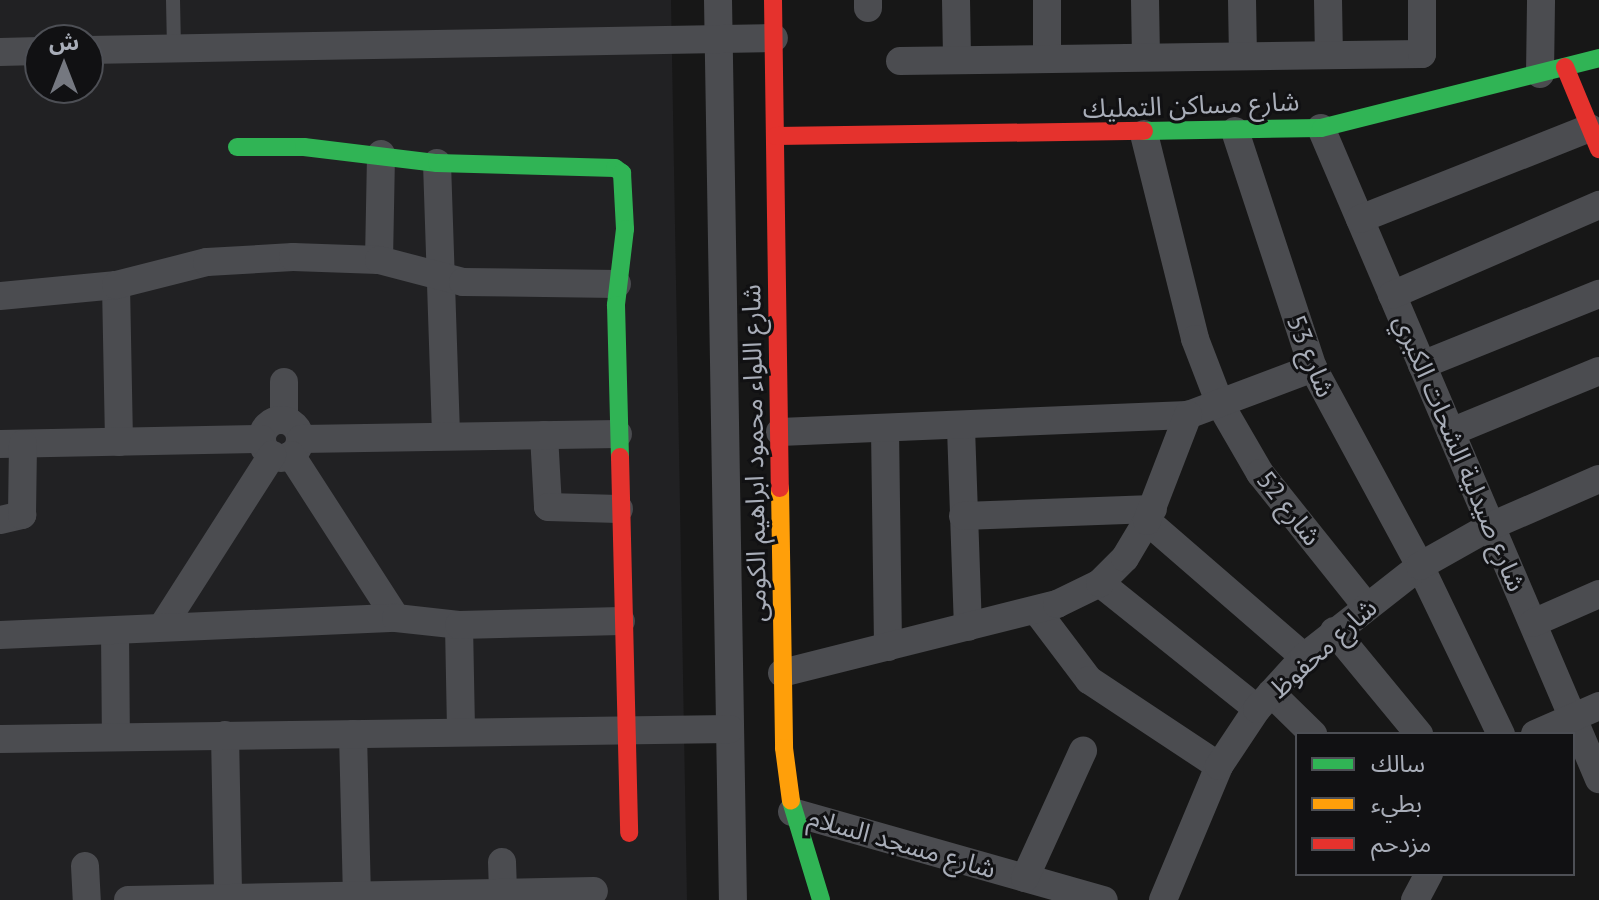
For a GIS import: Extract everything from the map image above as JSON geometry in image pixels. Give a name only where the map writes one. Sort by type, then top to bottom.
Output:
[{"type":"street","points":[[718,0],[730,729],[729,895]]},
{"type":"street","name":"شارع اللواء محمود ابراهيم الكومى","points":[[773,0],[782,673],[792,812],[821,900]]},
{"type":"street","points":[[956,0],[957,60]]},
{"type":"street","points":[[1047,0],[1047,59]]},
{"type":"street","points":[[1145,0],[1146,57]]},
{"type":"street","points":[[1242,0],[1243,56]]},
{"type":"street","points":[[1328,0],[1329,55]]},
{"type":"street","points":[[900,61],[1422,54],[1422,0]]},
{"type":"street","points":[[1360,219],[1595,138],[1552,71],[1541,0]]},
{"type":"street","points":[[104,50],[774,38]]},
{"type":"street","points":[[0,52],[24,51]]},
{"type":"street","name":"شارع مساكن التمليك","points":[[776,136],[1144,134],[1321,128],[1599,58]]},
{"type":"street","name":"شارع صيدلية الشحات الكبري","points":[[1321,128],[1599,779]]},
{"type":"street","name":"شارع 53","points":[[1235,131],[1313,368],[1420,566],[1500,732]]},
{"type":"street","name":"شارع 52","points":[[1144,134],[1192,328],[1220,404],[1260,473],[1366,606]]},
{"type":"street","points":[[237,147],[381,154],[437,163],[620,170],[625,229],[617,284],[619,509],[629,833]]},
{"type":"street","points":[[379,260],[381,154]]},
{"type":"street","points":[[437,163],[446,436]]},
{"type":"street","points":[[1392,295],[1599,205]]},
{"type":"street","points":[[0,296],[116,285],[207,262],[293,257],[379,260],[442,279],[617,284]]},
{"type":"street","points":[[116,285],[119,442]]},
{"type":"street","points":[[1422,365],[1599,294]]},
{"type":"street","points":[[780,432],[961,428],[1188,415],[1313,368]]},
{"type":"street","points":[[1451,432],[1599,371]]},
{"type":"street","points":[[164,624],[282,442],[284,382]]},
{"type":"street","points":[[782,673],[1036,610],[1100,583],[1125,558],[1150,515],[1188,415]]},
{"type":"street","points":[[961,428],[968,627]]},
{"type":"street","points":[[885,430],[888,647]]},
{"type":"street","points":[[0,520],[22,515],[11,444],[282,442],[618,434]]},
{"type":"street","points":[[544,435],[548,507],[619,509]]},
{"type":"street","points":[[282,442],[396,618]]},
{"type":"street","name":"شارع محفوظ","points":[[1163,900],[1219,766],[1264,701],[1304,657],[1420,566],[1491,526],[1599,479]]},
{"type":"street","points":[[963,516],[1150,515],[1304,657]]},
{"type":"street","points":[[1100,583],[1310,732]]},
{"type":"street","points":[[1533,623],[1599,594]]},
{"type":"street","points":[[1036,610],[1089,680],[1219,766]]},
{"type":"street","points":[[0,635],[115,632],[164,624],[396,618],[459,625],[621,621]]},
{"type":"street","points":[[459,625],[461,732]]},
{"type":"street","points":[[1334,631],[1417,732]]},
{"type":"street","points":[[115,632],[116,737]]},
{"type":"street","points":[[1539,732],[1599,706]]},
{"type":"street","points":[[0,739],[730,729]]},
{"type":"street","points":[[353,734],[357,895]]},
{"type":"street","points":[[225,735],[228,898]]},
{"type":"street","points":[[1025,878],[1083,751]]},
{"type":"street","name":"شارع مسجد السلام","points":[[792,812],[1104,900]]},
{"type":"street","points":[[502,862],[503,896]]},
{"type":"street","points":[[85,866],[87,900]]},
{"type":"street","points":[[1415,900],[1428,876]]},
{"type":"street","points":[[128,900],[357,895],[503,896],[594,891]]},
{"type":"lane","points":[[173,0],[174,49]]},
{"type":"shaded area","points":[[0,0],[671,0],[687,900],[0,900]]},
{"type":"traffic: fast","points":[[1144,131],[1321,128],[1599,58]]},
{"type":"traffic: fast","points":[[237,147],[304,147],[437,163],[615,168],[622,173],[625,229],[616,305],[620,457]]},
{"type":"traffic: fast","points":[[791,801],[821,900]]},
{"type":"traffic: slow","points":[[780,488],[784,748],[791,801]]},
{"type":"traffic: jam","points":[[773,0],[780,488]]},
{"type":"traffic: jam","points":[[1565,67],[1599,149]]},
{"type":"traffic: jam","points":[[776,136],[1144,131]]},
{"type":"traffic: jam","points":[[620,457],[629,833]]}]
